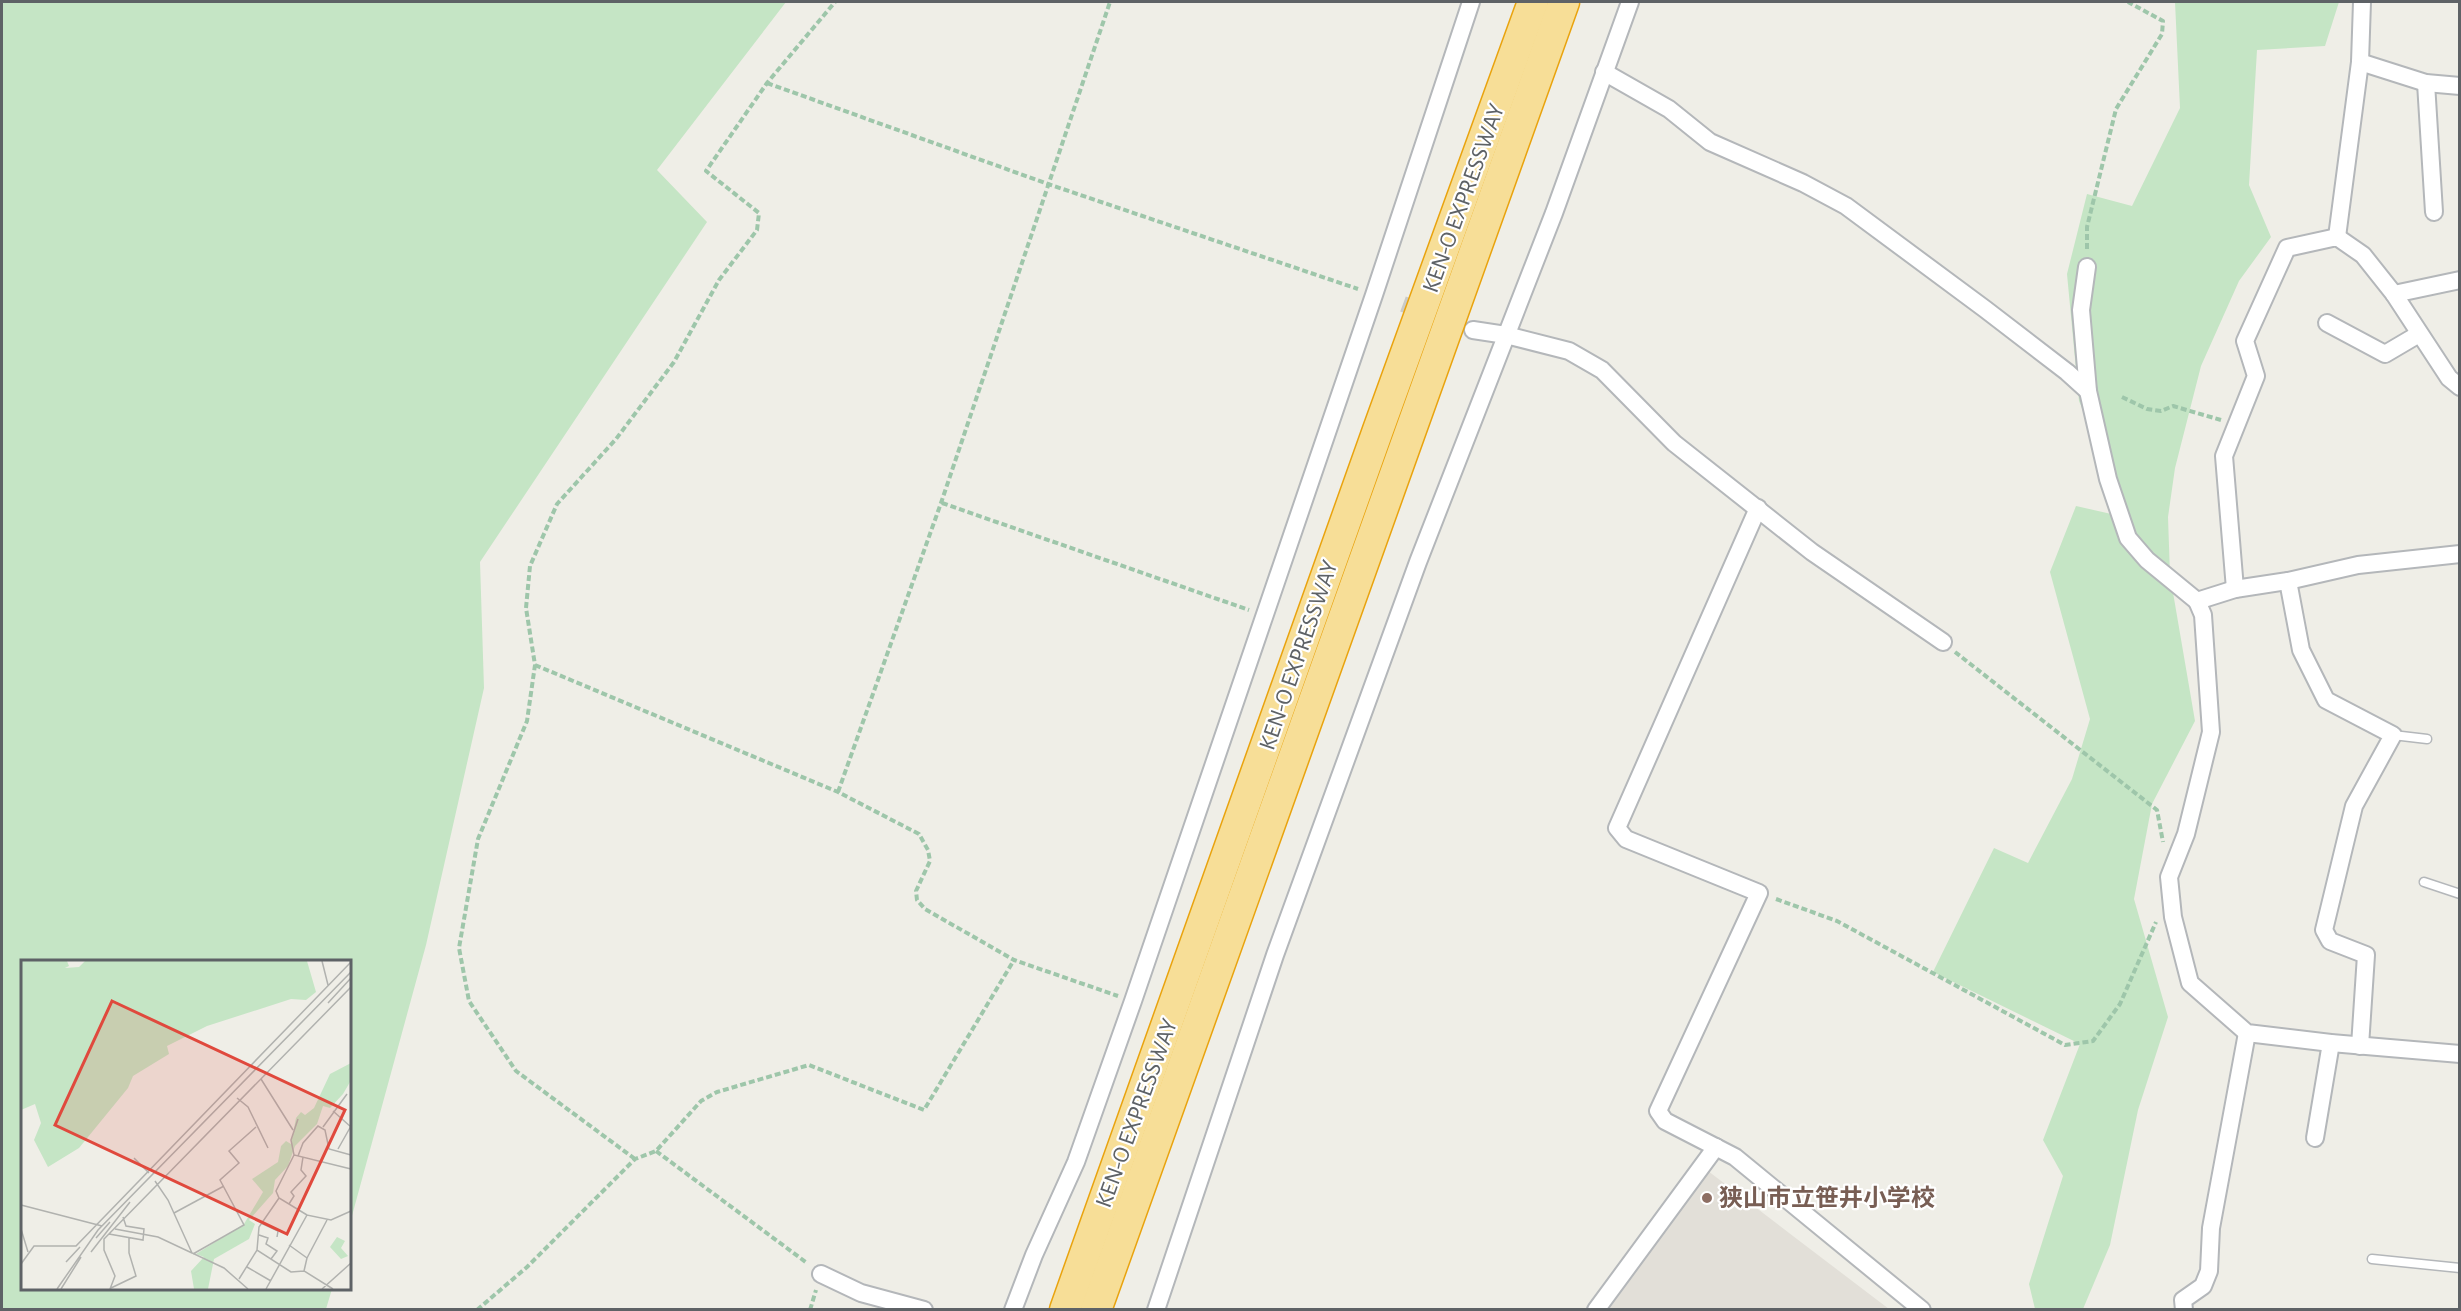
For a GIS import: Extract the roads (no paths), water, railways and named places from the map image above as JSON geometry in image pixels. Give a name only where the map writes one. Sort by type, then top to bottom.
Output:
[{"type":"highway","name":"KEN-O EXPRESSWAY","points":[[1065,1310],[1533,2]]},
{"type":"highway","name":"KEN-O EXPRESSWAY","points":[[1096,1310],[1564,2]]},
{"type":"street","points":[[1013,1310],[1034,1255],[1076,1162],[1133,1001],[1374,295],[1471,2]]},
{"type":"street","points":[[1156,1310],[1275,955],[1418,562],[1554,213],[1630,2]]},
{"type":"street","points":[[2337,237],[2360,62],[2362,2]]},
{"type":"street","points":[[2360,62],[2426,83],[2460,86]]},
{"type":"street","points":[[1604,72],[1669,109],[1710,142],[1803,183],[1846,206],[1995,316],[2088,391]]},
{"type":"street","points":[[2426,83],[2434,212]]},
{"type":"street","points":[[2235,589],[2224,456],[2256,376],[2245,341],[2288,248],[2337,237],[2363,255],[2394,294],[2449,378],[2460,387]]},
{"type":"street","points":[[2087,267],[2081,310],[2088,391],[2108,479],[2128,538],[2147,560],[2197,601],[2203,615],[2211,732],[2186,834],[2169,883],[2173,917],[2190,983],[2247,1033],[2360,1046],[2460,1054]]},
{"type":"street","points":[[2394,294],[2460,280]]},
{"type":"street","points":[[2327,323],[2385,354],[2419,334]]},
{"type":"street","points":[[1473,330],[1506,334],[1569,351],[1602,370],[1674,443],[1812,552],[1943,642]]},
{"type":"street","points":[[1758,508],[1617,828],[1626,839],[1759,893],[1658,1111],[1665,1121],[1735,1157],[1922,1310]]},
{"type":"street","points":[[2197,601],[2235,589],[2288,581],[2358,565],[2458,559]]},
{"type":"street","points":[[2288,581],[2301,650],[2326,700],[2393,735],[2354,806],[2324,930],[2330,941],[2366,955],[2360,1046]]},
{"type":"street","points":[[2184,1310],[2183,1300],[2203,1286],[2209,1271],[2211,1228],[2247,1033]]},
{"type":"street","points":[[2316,1138],[2331,1043]]},
{"type":"street","points":[[1596,1310],[1716,1147]]},
{"type":"street","points":[[821,1274],[861,1293],[924,1310]]},
{"type":"lane","points":[[2393,735],[2427,739]]},
{"type":"lane","points":[[2424,882],[2460,894]]},
{"type":"lane","points":[[2372,1258],[2460,1268]]},
{"type":"tunnel","points":[[1403,304],[1473,330]]},
{"type":"place","name":"狭山市立笹井小学校","points":[[1707,1198]]}]
